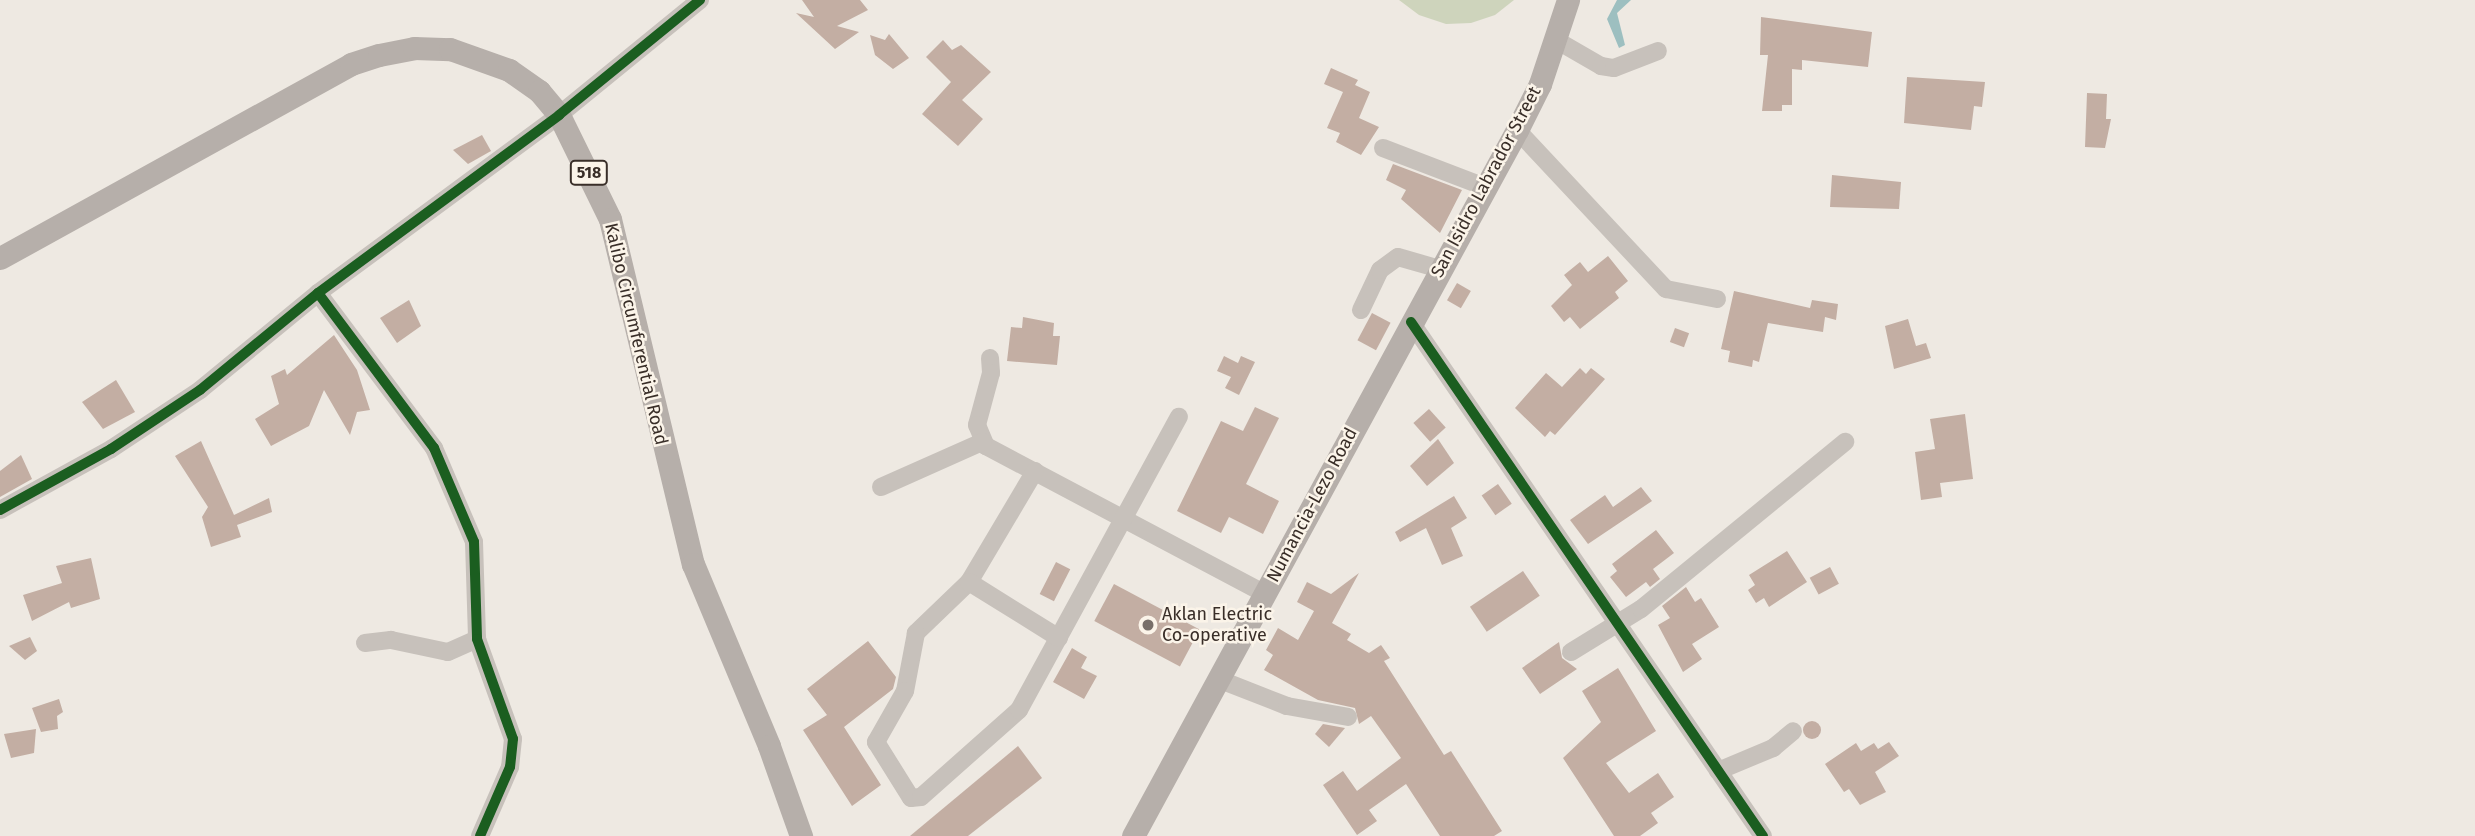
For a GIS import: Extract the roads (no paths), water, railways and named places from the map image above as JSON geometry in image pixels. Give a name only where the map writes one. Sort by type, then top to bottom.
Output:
[{"type":"main road","name":"San Isidro Labrador Street","points":[[1411,321],[1517,130],[1556,40],[1568,0]]},
{"type":"main road","name":"Kalibo Circumferential Road","points":[[0,258],[351,64],[379,55],[414,48],[450,50],[481,58],[539,91],[559,115],[610,219],[693,564],[801,836]]},
{"type":"main road","name":"Numancia-Lezo Road","points":[[1133,836],[1411,321]]},
{"type":"street","points":[[0,510],[111,449],[201,390],[318,293],[559,115],[700,0]]},
{"type":"street","points":[[1556,40],[1601,66],[1614,68],[1658,51]]},
{"type":"street","points":[[1517,130],[1666,289],[1717,299]]},
{"type":"street","points":[[1383,148],[1485,187]]},
{"type":"street","points":[[1361,310],[1380,270],[1398,257],[1440,269]]},
{"type":"street","points":[[318,293],[433,448],[474,542],[477,639],[513,739],[510,767],[480,836]]},
{"type":"street","points":[[1411,321],[1763,836]]},
{"type":"street","points":[[990,358],[991,373],[977,425],[982,442],[1264,593]]},
{"type":"street","points":[[1035,471],[969,582],[916,634],[905,691],[877,738],[877,747],[908,797],[921,797],[1019,710],[1179,417]]},
{"type":"street","points":[[881,487],[982,442]]},
{"type":"street","points":[[1570,652],[1618,625],[1845,442]]},
{"type":"street","points":[[969,582],[1059,638]]},
{"type":"street","points":[[365,643],[391,640],[448,652],[477,639]]},
{"type":"street","points":[[1218,679],[1287,706],[1348,717]]},
{"type":"street","points":[[1718,771],[1773,748],[1793,731]]},
{"type":"water","points":[[1617,0],[1631,0],[1617,13],[1625,45],[1619,48],[1607,19]]},
{"type":"place","name":"Aklan Electric Co-operative","points":[[1148,625]]}]
